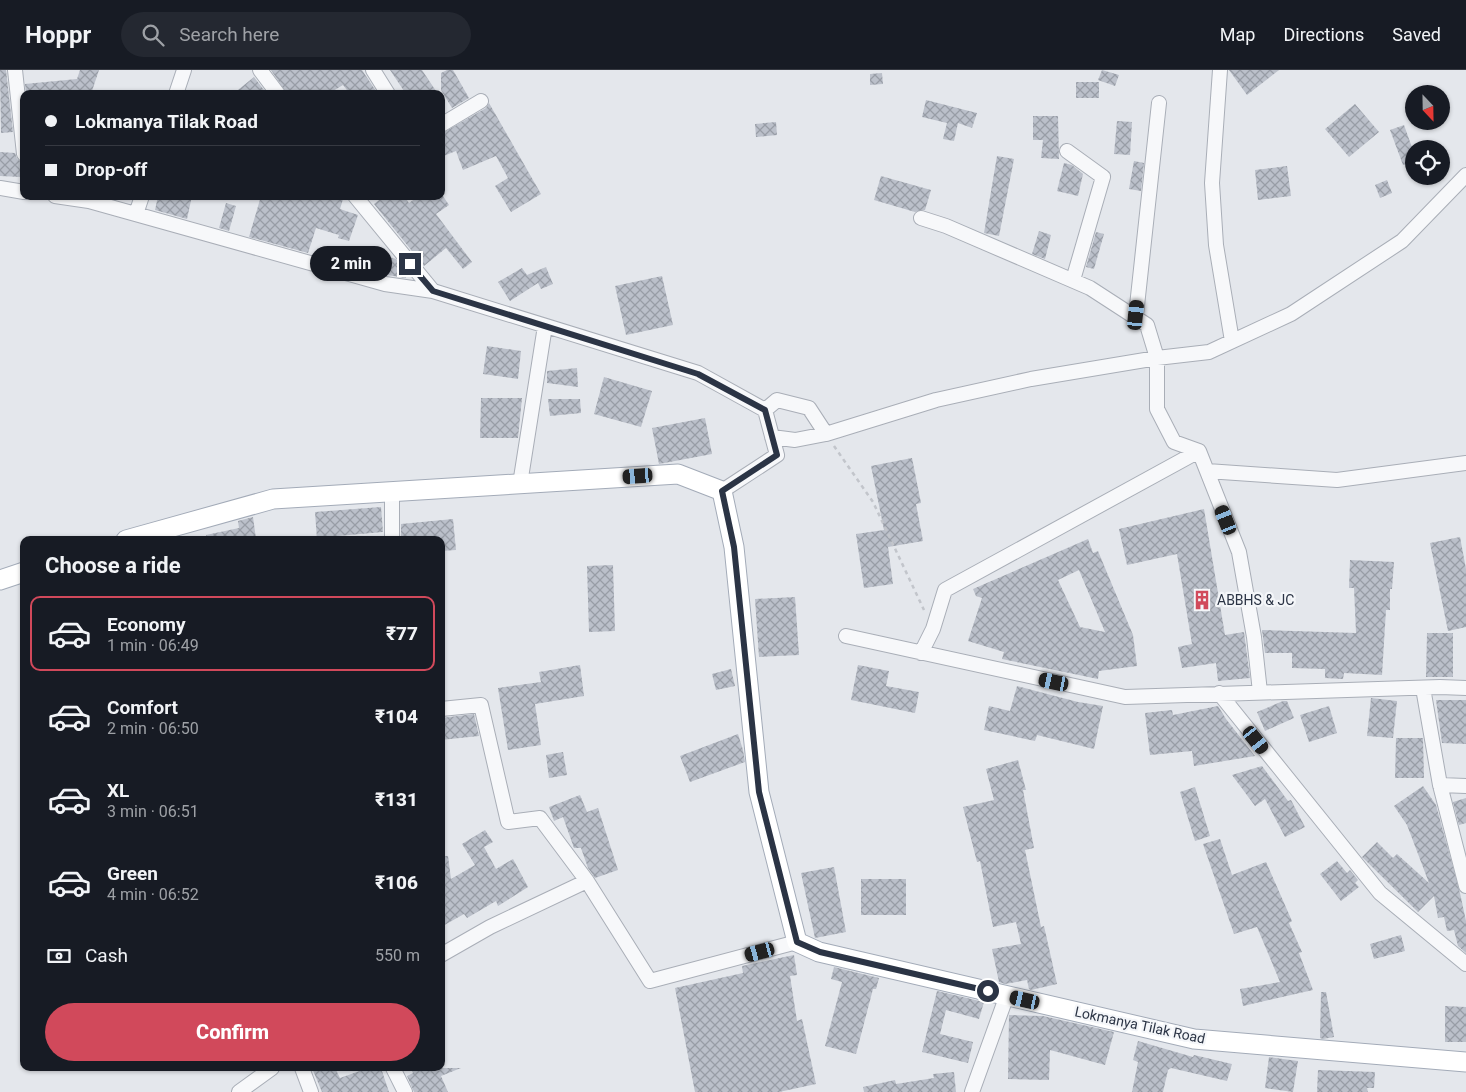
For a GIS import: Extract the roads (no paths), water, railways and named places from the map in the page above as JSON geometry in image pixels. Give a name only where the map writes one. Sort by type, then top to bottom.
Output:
[{"type":"main road","points":[[140,536],[273,499],[678,474],[722,491],[734,547],[759,792],[797,942]]},
{"type":"main road","points":[[0,580],[20,573]]},
{"type":"main road","name":"Lokmanya Tilak Road","points":[[797,942],[820,952],[1194,1039],[1466,1062]]},
{"type":"street","points":[[15,70],[20,117]]},
{"type":"street","points":[[177,90],[184,70]]},
{"type":"street","points":[[260,70],[275,90]]},
{"type":"street","points":[[373,70],[386,90]]},
{"type":"street","points":[[1220,70],[1212,183],[1216,245],[1232,341]]},
{"type":"street","points":[[445,123],[481,101]]},
{"type":"street","points":[[1136,315],[1159,103]]},
{"type":"street","points":[[1067,151],[1103,178],[1073,280]]},
{"type":"street","points":[[772,436],[795,440],[826,434],[936,400],[1031,379],[1157,358],[1209,352],[1291,314],[1402,241],[1466,175]]},
{"type":"street","points":[[0,188],[20,191]]},
{"type":"street","points":[[82,200],[385,284],[433,291],[698,374],[765,410],[777,455],[722,491]]},
{"type":"street","points":[[136,214],[141,200]]},
{"type":"street","points":[[357,200],[433,291]]},
{"type":"street","points":[[921,218],[946,226],[1073,280],[1136,315],[1147,324],[1157,358],[1157,409],[1174,442],[1199,451],[1239,552],[1254,636],[1260,692]]},
{"type":"street","points":[[520,484],[545,326]]},
{"type":"street","points":[[765,410],[777,400],[809,408],[826,434]]},
{"type":"street","points":[[921,654],[933,629],[945,590],[1199,451]]},
{"type":"street","points":[[1207,471],[1337,480],[1466,463]]},
{"type":"street","points":[[392,492],[392,536]]},
{"type":"street","points":[[846,636],[921,654],[1125,697],[1466,688]]},
{"type":"street","points":[[1423,688],[1440,785],[1466,886]]},
{"type":"street","points":[[1219,694],[1380,893],[1466,964]]},
{"type":"street","points":[[445,709],[481,705],[508,822],[540,818],[586,881],[650,981],[797,942]]},
{"type":"street","points":[[1440,785],[1466,786]]},
{"type":"street","points":[[445,954],[490,927],[586,881]]},
{"type":"street","points":[[972,1092],[1007,995]]},
{"type":"street","points":[[239,1092],[268,1071]]},
{"type":"street","points":[[303,1071],[311,1092]]},
{"type":"street","points":[[394,1071],[405,1092]]},
{"type":"place","name":"ABBHS & JC","points":[[1202,600]]}]
